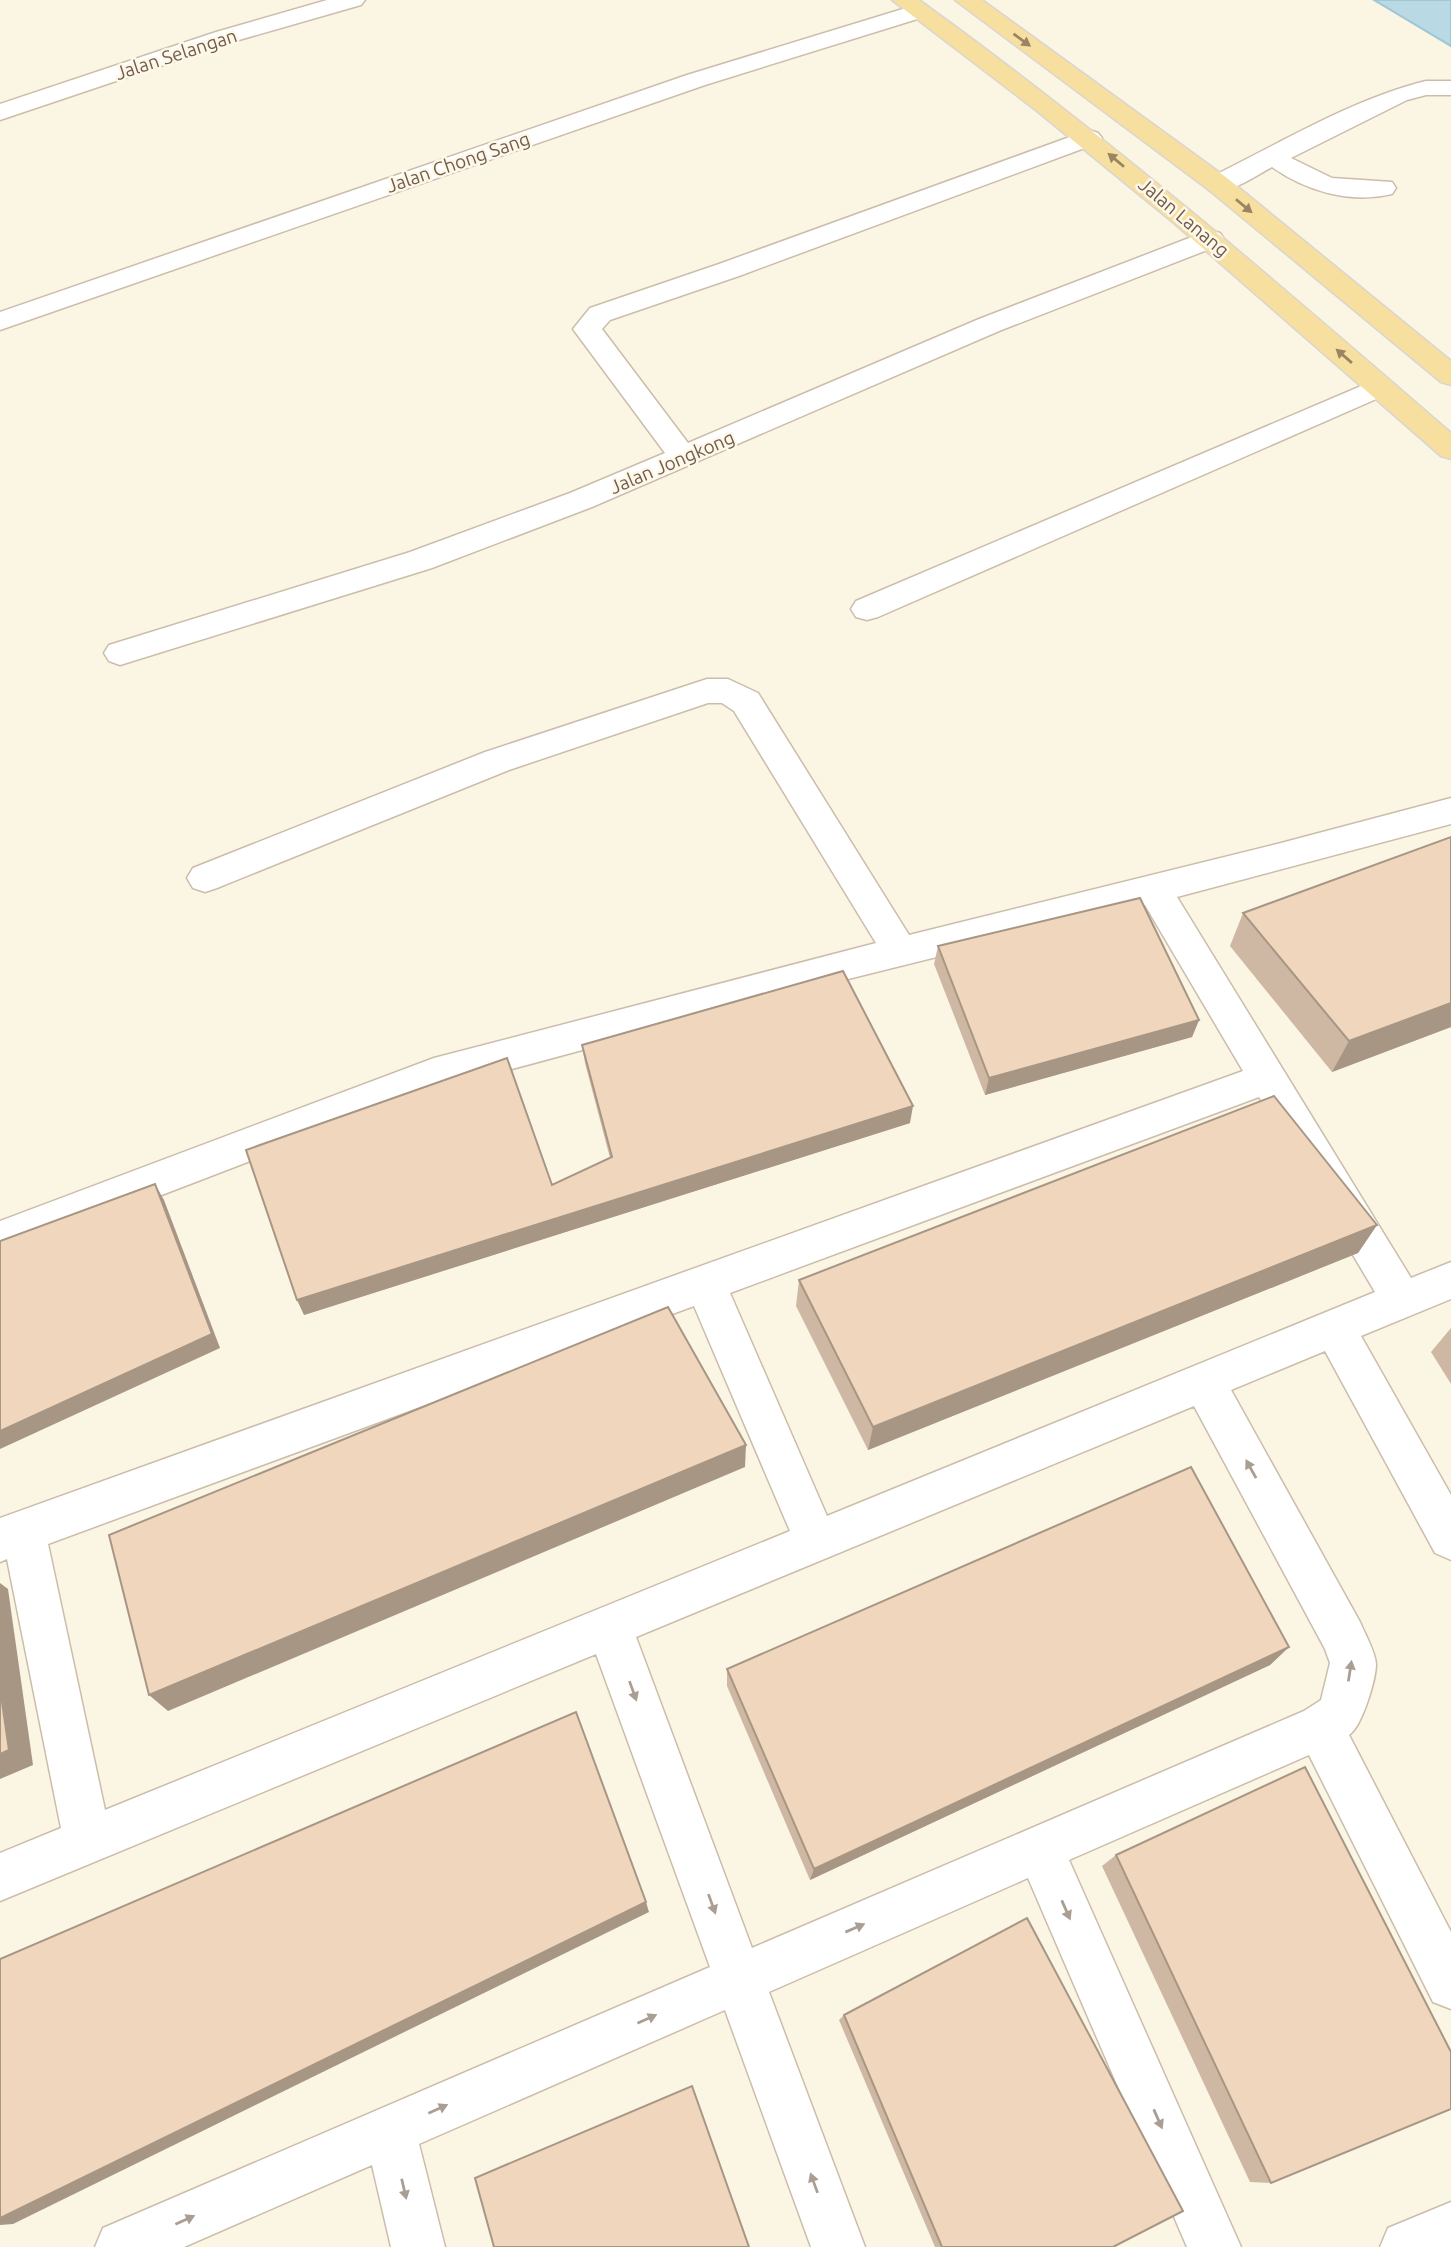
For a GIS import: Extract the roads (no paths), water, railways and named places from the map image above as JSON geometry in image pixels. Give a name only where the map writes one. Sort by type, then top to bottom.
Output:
[{"type":"main road","name":"Jalan Lanang","points":[[967,0],[1218,184],[1451,376]]},
{"type":"main road","name":"Jalan Lanang","points":[[912,5],[1089,138],[1211,239],[1451,449]]},
{"type":"street","points":[[264,0],[285,19]]},
{"type":"street","name":"Jalan Selangan","points":[[0,112],[285,19],[353,0]]},
{"type":"street","name":"Jalan Chong Sang","points":[[0,321],[912,5]]},
{"type":"street","points":[[1218,184],[1398,95],[1426,88],[1451,88]]},
{"type":"street","points":[[684,458],[587,329],[600,314],[729,270],[1089,138]]},
{"type":"street","points":[[1272,156],[1314,183],[1359,190],[1383,188]]},
{"type":"street","name":"Jalan Jongkong","points":[[120,653],[421,560],[581,500],[989,325],[1211,239]]},
{"type":"street","points":[[867,609],[1380,387]]},
{"type":"street","points":[[205,878],[497,761],[707,691],[728,691],[746,702],[901,953]]},
{"type":"street","points":[[0,1239],[434,1074],[812,973],[1281,857],[1451,811]]},
{"type":"street","points":[[1153,888],[1402,1300]]},
{"type":"street","points":[[88,1841],[11,1535],[1268,1078]]},
{"type":"street","points":[[0,1877],[1451,1280]]},
{"type":"street","points":[[705,1283],[816,1541]]},
{"type":"street","points":[[1335,1329],[1451,1538]]},
{"type":"street","points":[[122,2247],[1320,1727],[1340,1714],[1353,1663],[1344,1638],[1203,1383]]},
{"type":"street","points":[[609,1627],[838,2247]]},
{"type":"street","points":[[1320,1727],[1451,1984]]},
{"type":"street","points":[[1039,1848],[1214,2247]]},
{"type":"street","points":[[390,2130],[418,2247]]},
{"type":"street","points":[[1407,2247],[1451,2230]]},
{"type":"water","points":[[1374,0],[1451,0],[1451,46]]}]
